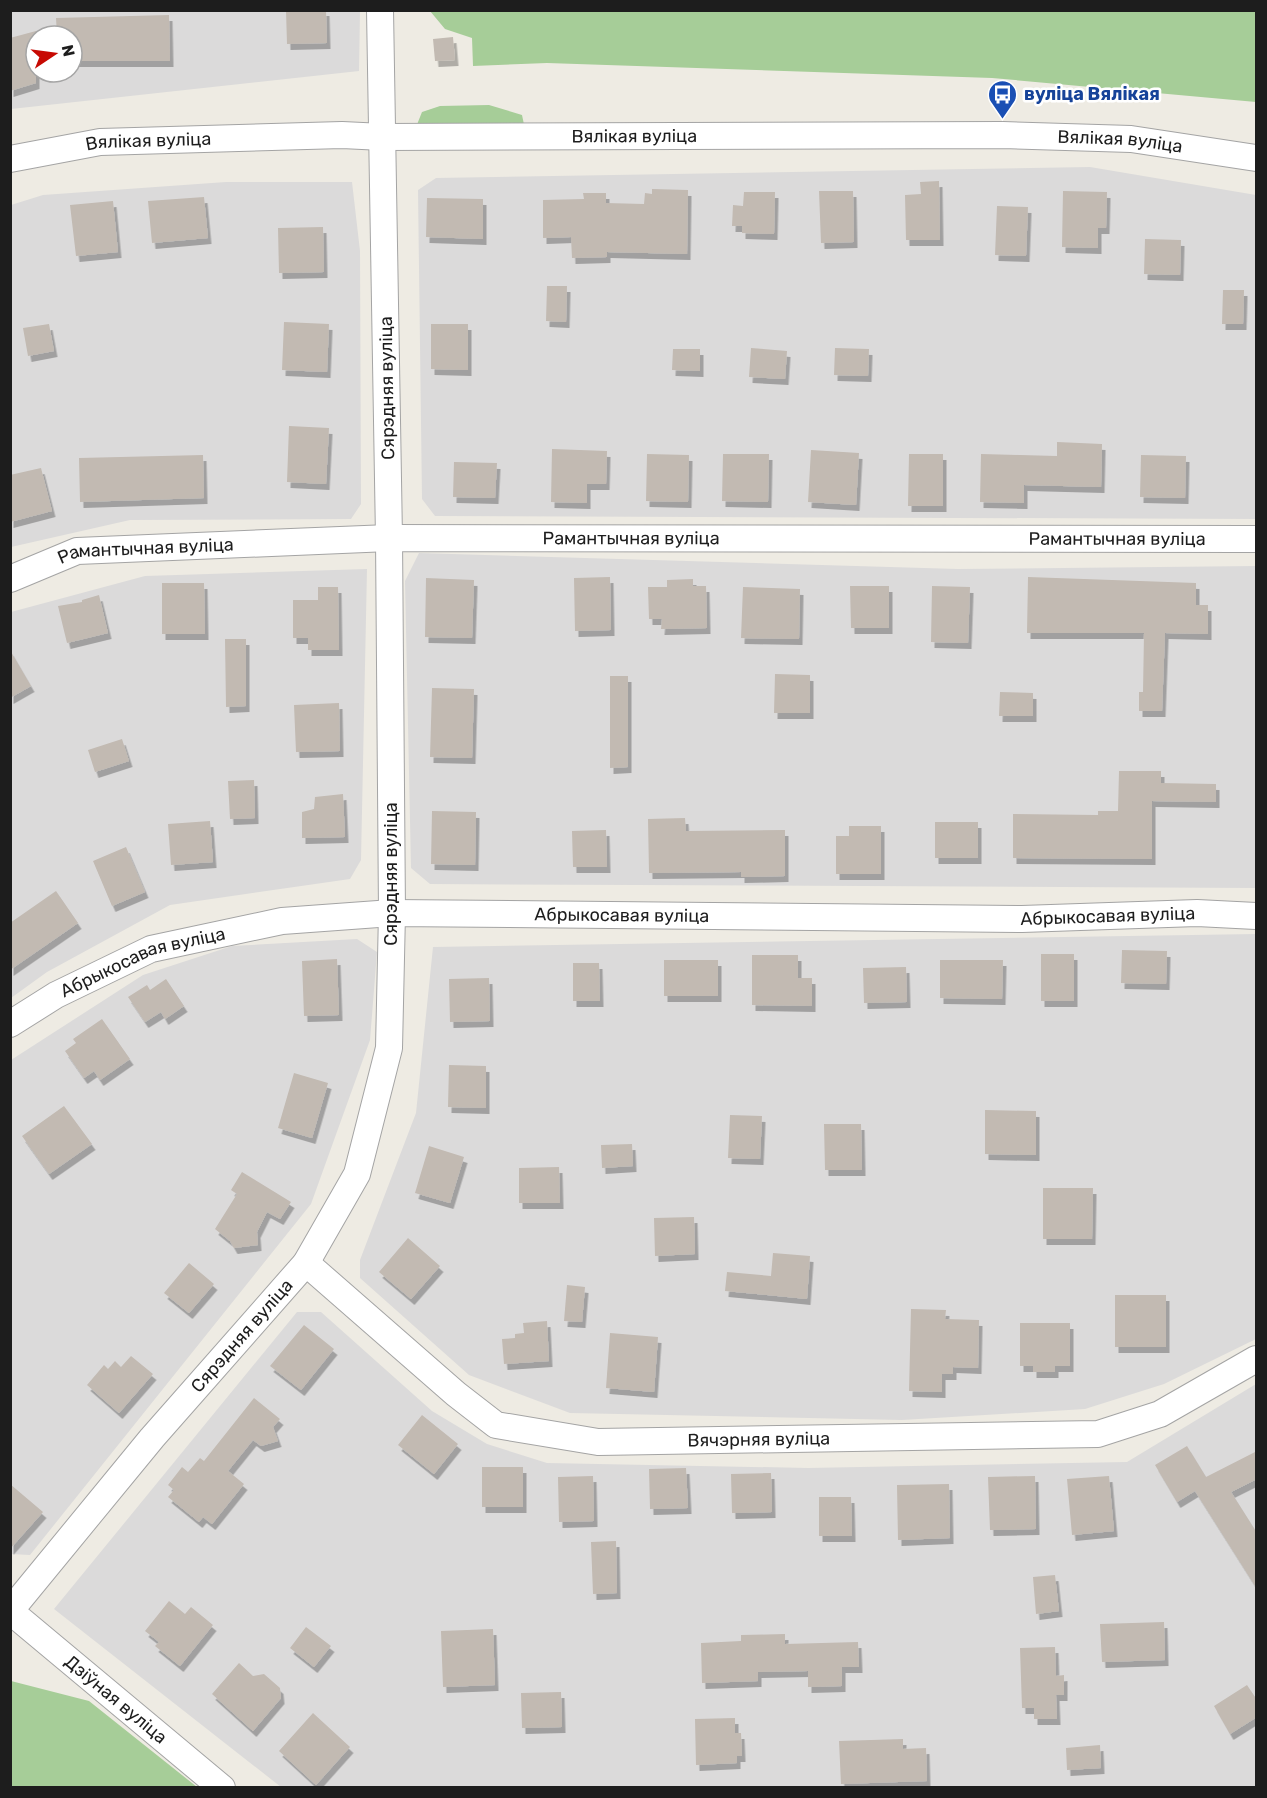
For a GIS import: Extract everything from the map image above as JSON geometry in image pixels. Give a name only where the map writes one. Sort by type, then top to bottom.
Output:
[{"type":"street","name":"Сярэдняя вуліца","points":[[11,1611],[152,1438],[306,1263],[357,1174],[389,1048],[392,914],[389,538],[380,10]]},
{"type":"street","name":"Вялікая вуліца","points":[[10,159],[100,142],[342,135],[382,137],[1003,135],[1131,140],[1257,158]]},
{"type":"street","name":"Рамантычная вуліца","points":[[10,579],[77,550],[389,538],[1257,539]]},
{"type":"street","name":"Абрыкосавая вуліца","points":[[10,1024],[56,995],[151,949],[282,921],[392,914],[1011,919],[1197,914],[1257,916]]},
{"type":"street","name":"Вячэрняя вуліца","points":[[306,1263],[456,1394],[496,1425],[598,1442],[1098,1434],[1160,1414],[1257,1359]]},
{"type":"street","name":"Дзіўная вуліца","points":[[11,1611],[222,1788]]},
{"type":"shaded area","points":[[10,11],[360,11],[359,71],[11,109]]},
{"type":"shaded area","points":[[1090,167],[1256,195],[1256,519],[435,516],[422,499],[418,190],[436,178]]},
{"type":"shaded area","points":[[226,182],[352,182],[360,251],[361,504],[351,519],[130,520],[11,547],[11,205],[43,195]]},
{"type":"shaded area","points":[[419,553],[958,569],[1256,566],[1256,888],[430,884],[411,868],[405,581]]},
{"type":"shaded area","points":[[367,569],[361,860],[350,879],[170,905],[47,972],[11,998],[11,612],[145,576]]},
{"type":"shaded area","points":[[1256,934],[1256,1339],[1164,1384],[1085,1409],[902,1420],[570,1413],[469,1375],[360,1278],[360,1260],[416,1113],[433,947]]},
{"type":"shaded area","points":[[357,939],[377,952],[370,1040],[311,1204],[30,1555],[11,1554],[11,1060],[143,975],[232,946]]},
{"type":"shaded area","points":[[297,1312],[321,1312],[432,1411],[487,1444],[547,1463],[808,1468],[1127,1462],[1256,1384],[1256,1787],[281,1787],[54,1609]]},
{"type":"green space","points":[[430,11],[1256,11],[1256,102],[992,78],[547,63],[473,66],[472,38],[445,29]]},
{"type":"green space","points":[[489,105],[522,115],[526,134],[416,127],[422,112],[440,106]]},
{"type":"green space","points":[[11,1681],[89,1701],[197,1787],[11,1787]]},
{"type":"building","points":[[286,10],[326,10],[327,43],[287,44]]},
{"type":"building","points":[[169,15],[170,61],[84,61],[84,24],[56,24],[56,18]]},
{"type":"building","points":[[24,34],[24,84],[33,84],[10,91],[10,38]]},
{"type":"building","points":[[453,37],[455,60],[435,61],[433,39]]},
{"type":"building","points":[[939,181],[940,240],[906,240],[905,195],[921,194],[920,182]]},
{"type":"building","points":[[652,189],[688,190],[687,254],[607,252],[607,257],[572,258],[571,237],[543,238],[543,200],[584,199],[583,193],[606,193],[606,203],[644,204],[645,193],[652,194]]},
{"type":"building","points":[[819,191],[853,191],[854,242],[821,243]]},
{"type":"building","points":[[1063,191],[1107,192],[1106,228],[1098,228],[1098,248],[1062,247]]},
{"type":"building","points":[[744,192],[775,192],[774,234],[742,233],[742,226],[732,226],[733,205],[743,206]]},
{"type":"building","points":[[204,197],[208,238],[152,243],[148,201]]},
{"type":"building","points":[[427,198],[483,199],[483,239],[426,237]]},
{"type":"building","points":[[113,201],[118,252],[76,256],[70,205]]},
{"type":"building","points":[[997,206],[1028,207],[1026,256],[995,255]]},
{"type":"building","points":[[323,227],[324,272],[279,273],[278,228]]},
{"type":"building","points":[[1145,239],[1181,240],[1180,275],[1144,274]]},
{"type":"building","points":[[547,286],[567,286],[566,322],[546,321]]},
{"type":"building","points":[[1223,290],[1244,290],[1243,324],[1222,324]]},
{"type":"building","points":[[284,322],[329,324],[327,372],[282,370]]},
{"type":"building","points":[[49,324],[54,351],[28,356],[23,328]]},
{"type":"building","points":[[431,324],[468,324],[468,370],[431,369]]},
{"type":"building","points":[[751,348],[787,351],[785,379],[749,377]]},
{"type":"building","points":[[835,348],[869,349],[868,376],[834,375]]},
{"type":"building","points":[[673,349],[700,349],[700,371],[672,370]]},
{"type":"building","points":[[289,426],[329,428],[326,484],[287,482]]},
{"type":"building","points":[[1057,442],[1102,444],[1101,487],[1024,485],[1024,503],[980,502],[981,454],[1057,456]]},
{"type":"building","points":[[552,449],[607,451],[606,484],[587,484],[587,503],[551,502]]},
{"type":"building","points":[[811,450],[859,453],[856,505],[808,502]]},
{"type":"building","points":[[647,454],[689,455],[688,502],[646,501]]},
{"type":"building","points":[[723,454],[769,454],[768,502],[722,501]]},
{"type":"building","points":[[909,454],[943,454],[943,506],[908,506]]},
{"type":"building","points":[[203,455],[204,498],[80,502],[79,458]]},
{"type":"building","points":[[1141,455],[1186,456],[1185,498],[1140,497]]},
{"type":"building","points":[[454,462],[497,463],[495,498],[453,497]]},
{"type":"building","points":[[41,468],[52,511],[10,522],[10,475]]},
{"type":"building","points":[[610,577],[611,630],[575,631],[574,578]]},
{"type":"building","points":[[1028,577],[1196,583],[1196,605],[1208,605],[1208,634],[1165,633],[1162,711],[1139,711],[1139,692],[1143,692],[1144,633],[1027,633]]},
{"type":"building","points":[[426,578],[474,580],[472,638],[425,637]]},
{"type":"building","points":[[693,579],[693,586],[706,586],[707,628],[661,629],[662,619],[649,619],[648,587],[667,587],[667,580]]},
{"type":"building","points":[[162,583],[204,583],[205,634],[162,634]]},
{"type":"building","points":[[850,586],[889,586],[889,628],[851,628]]},
{"type":"building","points":[[932,586],[970,587],[968,643],[931,642]]},
{"type":"building","points":[[318,587],[338,587],[339,650],[308,650],[308,638],[293,638],[293,600],[318,600]]},
{"type":"building","points":[[743,587],[800,589],[799,639],[741,638]]},
{"type":"building","points":[[99,595],[108,633],[67,643],[58,606],[82,602],[82,600]]},
{"type":"building","points":[[225,639],[246,639],[246,706],[226,707]]},
{"type":"building","points":[[10,650],[31,686],[10,698]]},
{"type":"building","points":[[775,674],[810,675],[810,713],[774,713]]},
{"type":"building","points":[[610,676],[628,676],[628,767],[610,768]]},
{"type":"building","points":[[432,688],[474,689],[472,758],[430,757]]},
{"type":"building","points":[[1000,692],[1033,693],[1033,716],[999,716]]},
{"type":"building","points":[[339,703],[340,751],[296,752],[294,705]]},
{"type":"building","points":[[122,739],[129,761],[95,772],[88,750]]},
{"type":"building","points":[[1119,771],[1161,771],[1161,783],[1216,784],[1216,802],[1152,801],[1152,859],[1013,858],[1013,814],[1098,815],[1098,811],[1118,811]]},
{"type":"building","points":[[254,780],[255,818],[230,819],[228,781]]},
{"type":"building","points":[[343,794],[345,837],[302,838],[302,812],[314,809],[315,797]]},
{"type":"building","points":[[432,811],[476,812],[475,865],[431,864]]},
{"type":"building","points":[[685,818],[686,831],[785,830],[785,876],[741,877],[741,872],[649,873],[648,819]]},
{"type":"building","points":[[210,821],[213,862],[171,865],[168,824]]},
{"type":"building","points":[[935,822],[978,822],[978,858],[935,858]]},
{"type":"building","points":[[849,826],[881,826],[881,874],[836,874],[836,836],[849,836]]},
{"type":"building","points":[[606,830],[607,867],[573,867],[572,831]]},
{"type":"building","points":[[126,847],[145,892],[112,906],[93,861]]},
{"type":"building","points":[[56,891],[78,923],[10,970],[10,923]]},
{"type":"building","points":[[1122,950],[1167,951],[1166,984],[1121,983]]},
{"type":"building","points":[[1041,954],[1074,954],[1074,1001],[1041,1001]]},
{"type":"building","points":[[752,955],[798,955],[798,978],[812,978],[812,1006],[752,1005]]},
{"type":"building","points":[[337,959],[339,1015],[304,1016],[302,961]]},
{"type":"building","points":[[664,960],[718,960],[718,996],[664,996]]},
{"type":"building","points":[[940,960],[1003,960],[1002,999],[940,998]]},
{"type":"building","points":[[573,963],[599,963],[600,1001],[573,1001]]},
{"type":"building","points":[[906,967],[907,1002],[864,1003],[863,968]]},
{"type":"building","points":[[489,978],[490,1021],[450,1022],[449,979]]},
{"type":"building","points":[[166,979],[184,1006],[165,1019],[161,1012],[145,1022],[128,997],[147,985],[150,990]]},
{"type":"building","points":[[102,1019],[130,1059],[100,1080],[94,1071],[84,1078],[65,1051],[76,1043],[73,1039]]},
{"type":"building","points":[[449,1065],[486,1066],[486,1108],[448,1107]]},
{"type":"building","points":[[294,1073],[328,1083],[312,1138],[278,1128]]},
{"type":"building","points":[[64,1106],[92,1144],[49,1174],[22,1136]]},
{"type":"building","points":[[985,1110],[1036,1111],[1036,1155],[985,1154]]},
{"type":"building","points":[[730,1115],[762,1116],[760,1159],[728,1158]]},
{"type":"building","points":[[824,1124],[861,1124],[862,1170],[825,1170]]},
{"type":"building","points":[[632,1144],[633,1166],[602,1168],[601,1145]]},
{"type":"building","points":[[429,1146],[464,1157],[450,1203],[415,1193]]},
{"type":"building","points":[[559,1167],[560,1203],[519,1203],[519,1168]]},
{"type":"building","points":[[242,1172],[291,1202],[280,1219],[267,1212],[257,1232],[258,1245],[234,1248],[230,1241],[215,1229],[237,1194],[231,1190]]},
{"type":"building","points":[[1043,1188],[1093,1188],[1092,1239],[1043,1239]]},
{"type":"building","points":[[694,1217],[695,1254],[655,1256],[654,1218]]},
{"type":"building","points":[[408,1238],[440,1266],[411,1299],[379,1272]]},
{"type":"building","points":[[773,1253],[810,1256],[807,1299],[725,1291],[727,1272],[771,1276]]},
{"type":"building","points":[[189,1263],[214,1284],[189,1313],[164,1293]]},
{"type":"building","points":[[567,1285],[585,1287],[582,1322],[564,1321]]},
{"type":"building","points":[[1115,1295],[1166,1295],[1166,1347],[1115,1347]]},
{"type":"building","points":[[911,1309],[946,1310],[945,1319],[979,1320],[978,1368],[953,1367],[953,1374],[942,1374],[942,1392],[909,1391]]},
{"type":"building","points":[[547,1321],[549,1361],[504,1364],[502,1339],[515,1338],[515,1334],[524,1333],[523,1323]]},
{"type":"building","points":[[1020,1323],[1070,1323],[1070,1366],[1055,1366],[1055,1372],[1033,1372],[1033,1366],[1020,1366]]},
{"type":"building","points":[[304,1325],[334,1349],[301,1390],[270,1366]]},
{"type":"building","points":[[610,1333],[658,1337],[654,1392],[606,1388]]},
{"type":"building","points":[[131,1356],[153,1374],[119,1413],[87,1385],[104,1365],[108,1369],[115,1361],[121,1367]]},
{"type":"building","points":[[254,1398],[280,1419],[273,1427],[278,1441],[261,1446],[253,1440],[228,1471],[244,1484],[212,1524],[203,1517],[199,1522],[168,1497],[174,1490],[168,1485],[182,1467],[188,1472],[200,1458],[204,1461]]},
{"type":"building","points":[[422,1415],[458,1444],[434,1474],[398,1445]]},
{"type":"building","points":[[1187,1446],[1206,1477],[1257,1451],[1257,1479],[1231,1492],[1257,1533],[1257,1589],[1195,1491],[1177,1502],[1155,1465]]},
{"type":"building","points":[[482,1467],[523,1467],[523,1507],[482,1507]]},
{"type":"building","points":[[686,1468],[688,1508],[650,1509],[649,1469]]},
{"type":"building","points":[[771,1473],[772,1512],[732,1513],[731,1474]]},
{"type":"building","points":[[593,1476],[594,1521],[559,1522],[558,1477]]},
{"type":"building","points":[[1035,1476],[1036,1529],[990,1530],[988,1477]]},
{"type":"building","points":[[1109,1476],[1114,1531],[1072,1535],[1067,1479]]},
{"type":"building","points":[[10,1484],[43,1512],[10,1549]]},
{"type":"building","points":[[949,1484],[950,1538],[898,1540],[897,1485]]},
{"type":"building","points":[[819,1497],[851,1497],[852,1536],[819,1536]]},
{"type":"building","points":[[616,1541],[617,1593],[593,1594],[591,1542]]},
{"type":"building","points":[[1055,1575],[1059,1611],[1036,1614],[1033,1577]]},
{"type":"building","points":[[169,1601],[185,1614],[191,1607],[213,1625],[180,1666],[155,1646],[159,1642],[145,1631]]},
{"type":"building","points":[[1164,1622],[1165,1660],[1102,1662],[1100,1624]]},
{"type":"building","points":[[306,1627],[331,1646],[314,1667],[290,1648]]},
{"type":"building","points":[[493,1629],[495,1685],[443,1687],[441,1631]]},
{"type":"building","points":[[785,1634],[785,1644],[858,1642],[859,1667],[842,1667],[842,1686],[808,1687],[808,1671],[758,1672],[758,1681],[702,1683],[701,1643],[741,1641],[741,1635]]},
{"type":"building","points":[[1055,1647],[1056,1676],[1064,1675],[1064,1695],[1056,1695],[1057,1719],[1034,1719],[1034,1708],[1022,1708],[1020,1648]]},
{"type":"building","points":[[239,1663],[253,1676],[264,1674],[280,1688],[281,1698],[253,1731],[212,1694]]},
{"type":"building","points":[[1247,1685],[1257,1700],[1257,1717],[1230,1734],[1214,1706]]},
{"type":"building","points":[[561,1692],[562,1727],[522,1728],[521,1693]]},
{"type":"building","points":[[313,1713],[350,1747],[316,1785],[279,1751]]},
{"type":"building","points":[[735,1718],[735,1733],[741,1733],[742,1756],[737,1756],[737,1763],[696,1765],[695,1719]]},
{"type":"building","points":[[903,1739],[903,1749],[926,1748],[927,1781],[841,1784],[839,1741]]},
{"type":"building","points":[[1100,1745],[1101,1768],[1067,1770],[1066,1748]]},
{"type":"place","name":"вуліца Вялікая","points":[[1003,120]]}]
